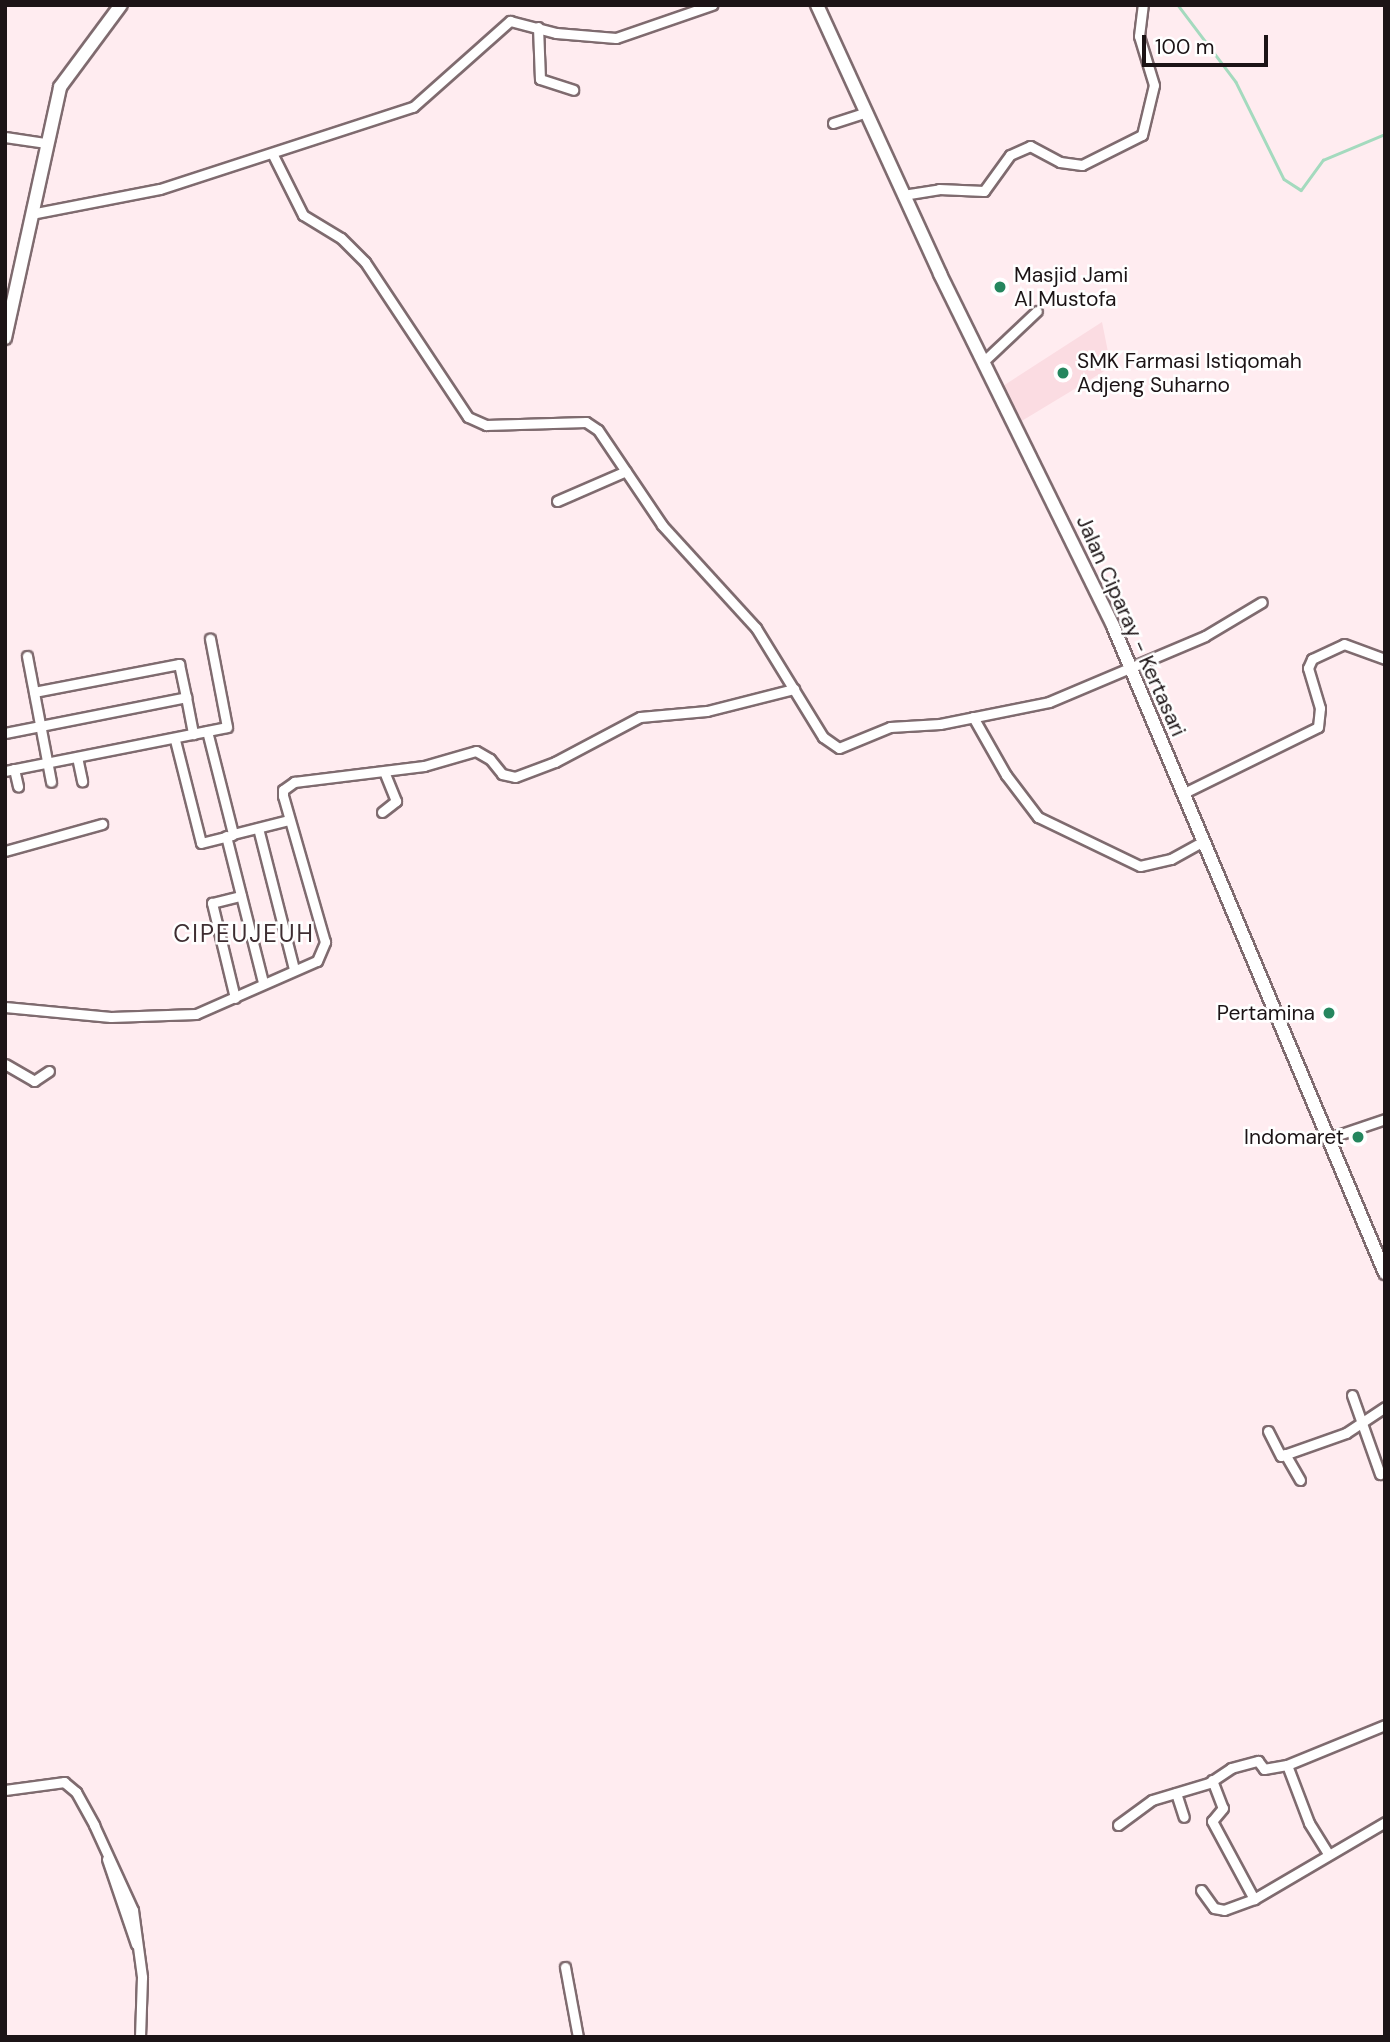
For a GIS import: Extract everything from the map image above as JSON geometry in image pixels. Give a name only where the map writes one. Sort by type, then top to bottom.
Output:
[{"type":"main road","points":[[5,338],[45,143],[60,87],[121,5]]},
{"type":"main road","name":"Jalan Ciparay - Kertasari","points":[[817,5],[903,195],[1130,665],[1326,1139],[1380,1250],[1385,1273]]},
{"type":"street","points":[[31,214],[160,189],[273,155],[413,107],[510,20],[538,27],[616,38],[712,5]]},
{"type":"street","points":[[903,195],[939,189],[984,191],[1010,155],[1030,146],[1060,162],[1082,165],[1142,135],[1154,85],[1139,36],[1143,5]]},
{"type":"street","points":[[538,27],[540,79],[573,90]]},
{"type":"street","points":[[833,123],[866,112]]},
{"type":"street","points":[[5,137],[45,143]]},
{"type":"street","points":[[273,155],[303,215],[341,238],[365,262],[461,411],[486,425],[586,422],[598,430],[662,525],[756,628],[823,737],[839,748],[890,727],[973,717],[1049,702],[1130,665],[1206,636],[1262,602]]},
{"type":"street","points":[[983,362],[1037,311]]},
{"type":"street","points":[[557,501],[626,471]]},
{"type":"street","points":[[18,787],[10,770],[175,740],[227,727],[210,639]]},
{"type":"street","points":[[1184,793],[1318,727],[1320,708],[1308,668],[1312,659],[1344,644],[1385,659]]},
{"type":"street","points":[[177,652],[193,734]]},
{"type":"street","points":[[27,656],[51,782]]},
{"type":"street","points":[[34,692],[179,664]]},
{"type":"street","points":[[5,1007],[111,1017],[187,1015],[235,998],[263,982],[317,961],[325,943],[283,796],[287,785],[424,766],[477,751],[490,759],[502,774],[515,777],[555,762],[640,717],[707,711],[794,689]]},
{"type":"street","points":[[5,721],[6,732],[186,697]]},
{"type":"street","points":[[973,717],[1006,775],[1038,817],[1140,866],[1171,859],[1204,841]]},
{"type":"street","points":[[207,731],[263,982]]},
{"type":"street","points":[[175,740],[201,842],[289,820]]},
{"type":"street","points":[[77,757],[82,781]]},
{"type":"street","points":[[382,812],[396,800],[384,771]]},
{"type":"street","points":[[5,850],[102,824]]},
{"type":"street","points":[[258,828],[294,969]]},
{"type":"street","points":[[235,998],[212,903],[242,895]]},
{"type":"street","points":[[5,1064],[34,1081],[49,1071]]},
{"type":"street","points":[[1326,1139],[1385,1119]]},
{"type":"street","points":[[1352,1395],[1380,1474]]},
{"type":"street","points":[[1268,1431],[1281,1456],[1362,1425],[1385,1407]]},
{"type":"street","points":[[1285,1454],[1300,1480]]},
{"type":"street","points":[[1118,1825],[1152,1800],[1212,1780],[1231,1768],[1258,1761],[1264,1769],[1287,1765],[1385,1725]]},
{"type":"street","points":[[1287,1765],[1309,1823],[1328,1854]]},
{"type":"street","points":[[1212,1780],[1223,1808],[1212,1821],[1254,1899]]},
{"type":"street","points":[[5,1790],[64,1782],[76,1792],[93,1823],[133,1910],[138,1949],[140,2037]]},
{"type":"street","points":[[1176,1793],[1184,1817]]},
{"type":"street","points":[[1201,1890],[1214,1908],[1224,1910],[1254,1899],[1385,1822]]},
{"type":"street","points":[[565,1967],[578,2037]]},
{"type":"shaded area","name":"SMK Farmasi Istiqomah Adjeng Suharno","points":[[1102,322],[1111,367],[1020,422],[1003,386]]},
{"type":"waterway","points":[[1178,5],[1236,82],[1284,179],[1301,190],[1323,160],[1385,134]]},
{"type":"place","name":"Masjid Jami Al Mustofa","points":[[1000,287]]},
{"type":"place","name":"SMK Farmasi Istiqomah Adjeng Suharno","points":[[1063,373]]},
{"type":"place","name":"Pertamina","points":[[1329,1013]]},
{"type":"place","name":"Indomaret","points":[[1358,1137]]},
{"type":"district","name":"CIPEUJEUH","points":[[244,934]]}]
